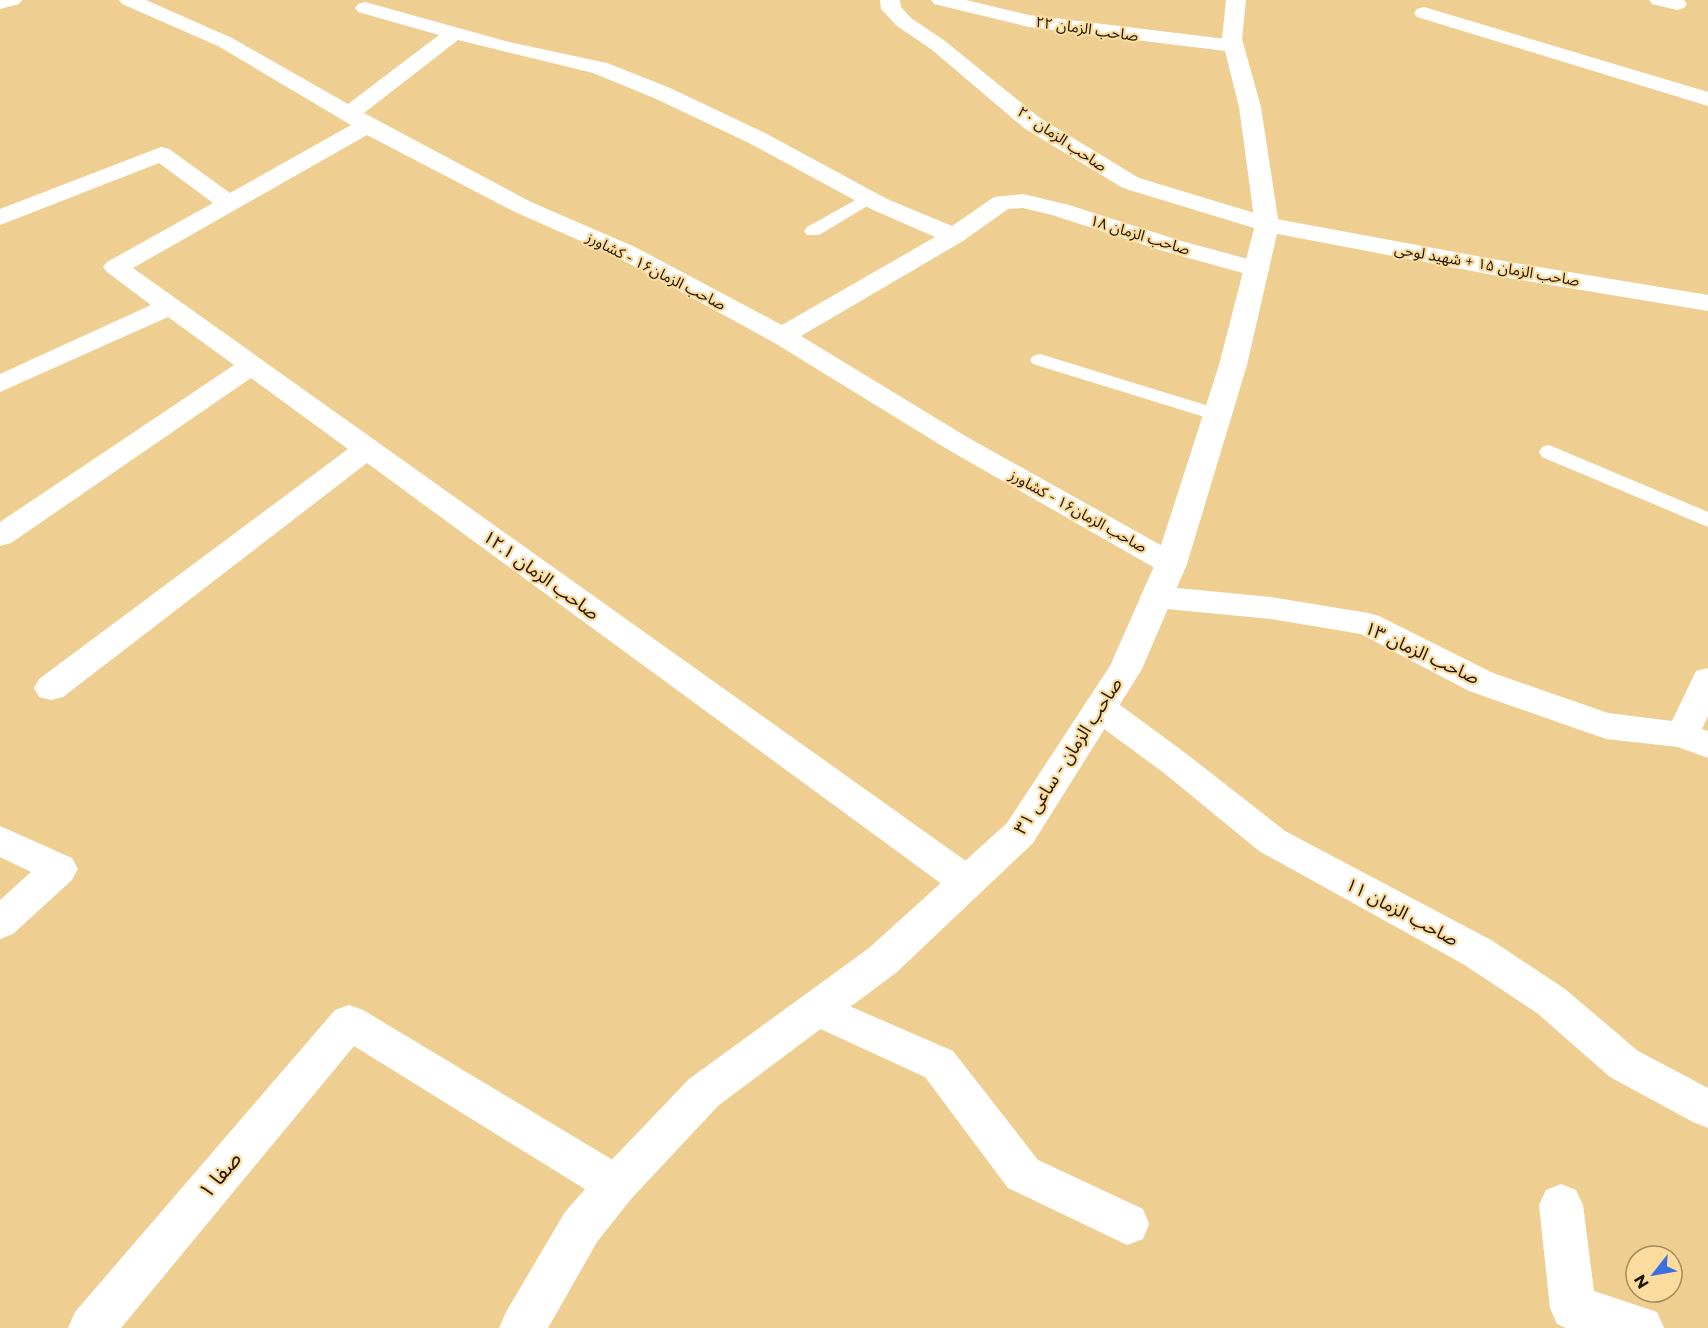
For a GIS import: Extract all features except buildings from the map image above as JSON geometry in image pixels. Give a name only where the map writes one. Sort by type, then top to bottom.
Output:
[{"type":"street","points":[[0,3],[12,0]]},
{"type":"street","name":"صاحب الزمان۱۶ - کشاورز","points":[[129,0],[225,42],[358,119],[523,207],[626,252],[782,336],[957,443],[1171,564]]},
{"type":"street","points":[[377,0],[365,8],[454,33],[599,68],[652,89],[757,138],[868,198],[954,236]]},
{"type":"street","name":"صاحب الزمان ۲۰","points":[[890,0],[891,9],[904,22],[938,45],[1032,123],[1072,149],[1131,183],[1267,225]]},
{"type":"street","name":"صاحب الزمان ۲۲","points":[[941,0],[1029,21],[1234,46]]},
{"type":"street","name":"صاحب الزمان - ساعی ۳۱","points":[[522,1328],[581,1227],[616,1185],[704,1092],[883,960],[1020,833],[1125,669],[1171,564],[1233,365],[1267,225],[1250,107],[1232,39],[1236,0]]},
{"type":"street","points":[[1446,0],[1424,13],[1708,99]]},
{"type":"street","points":[[0,218],[160,154],[229,203],[358,119],[454,33]]},
{"type":"street","name":"صاحب الزمان ۱۸","points":[[954,236],[1002,202],[1023,201],[1257,269]]},
{"type":"street","name":"صاحب الزمان ۱۲.۱","points":[[229,203],[116,267],[967,882]]},
{"type":"street","name":"صاحب الزمان ۱۵ + شهید لوحی","points":[[1267,225],[1509,270],[1708,303]]},
{"type":"street","points":[[782,336],[954,236]]},
{"type":"street","points":[[0,384],[170,306]]},
{"type":"street","points":[[0,536],[252,365]]},
{"type":"street","points":[[51,687],[367,449]]},
{"type":"street","name":"صاحب الزمان ۱۳","points":[[1156,597],[1270,608],[1368,624],[1481,682],[1606,726],[1695,740]]},
{"type":"street","points":[[1695,740],[1708,680]]},
{"type":"street","name":"صاحب الزمان ۱۱","points":[[1100,708],[1176,764],[1272,840],[1477,952],[1551,1000],[1623,1064],[1708,1110]]},
{"type":"street","points":[[0,840],[59,869],[0,923]]},
{"type":"street","points":[[817,1009],[939,1064],[1023,1174],[1127,1224]]},
{"type":"street","name":"صفا ۱","points":[[91,1328],[349,1022],[616,1185]]},
{"type":"street","points":[[1561,1204],[1573,1308],[1641,1328]]},
{"type":"lane","points":[[813,231],[868,198]]},
{"type":"lane","points":[[1040,360],[1218,415]]},
{"type":"lane","points":[[1549,452],[1708,520]]}]
